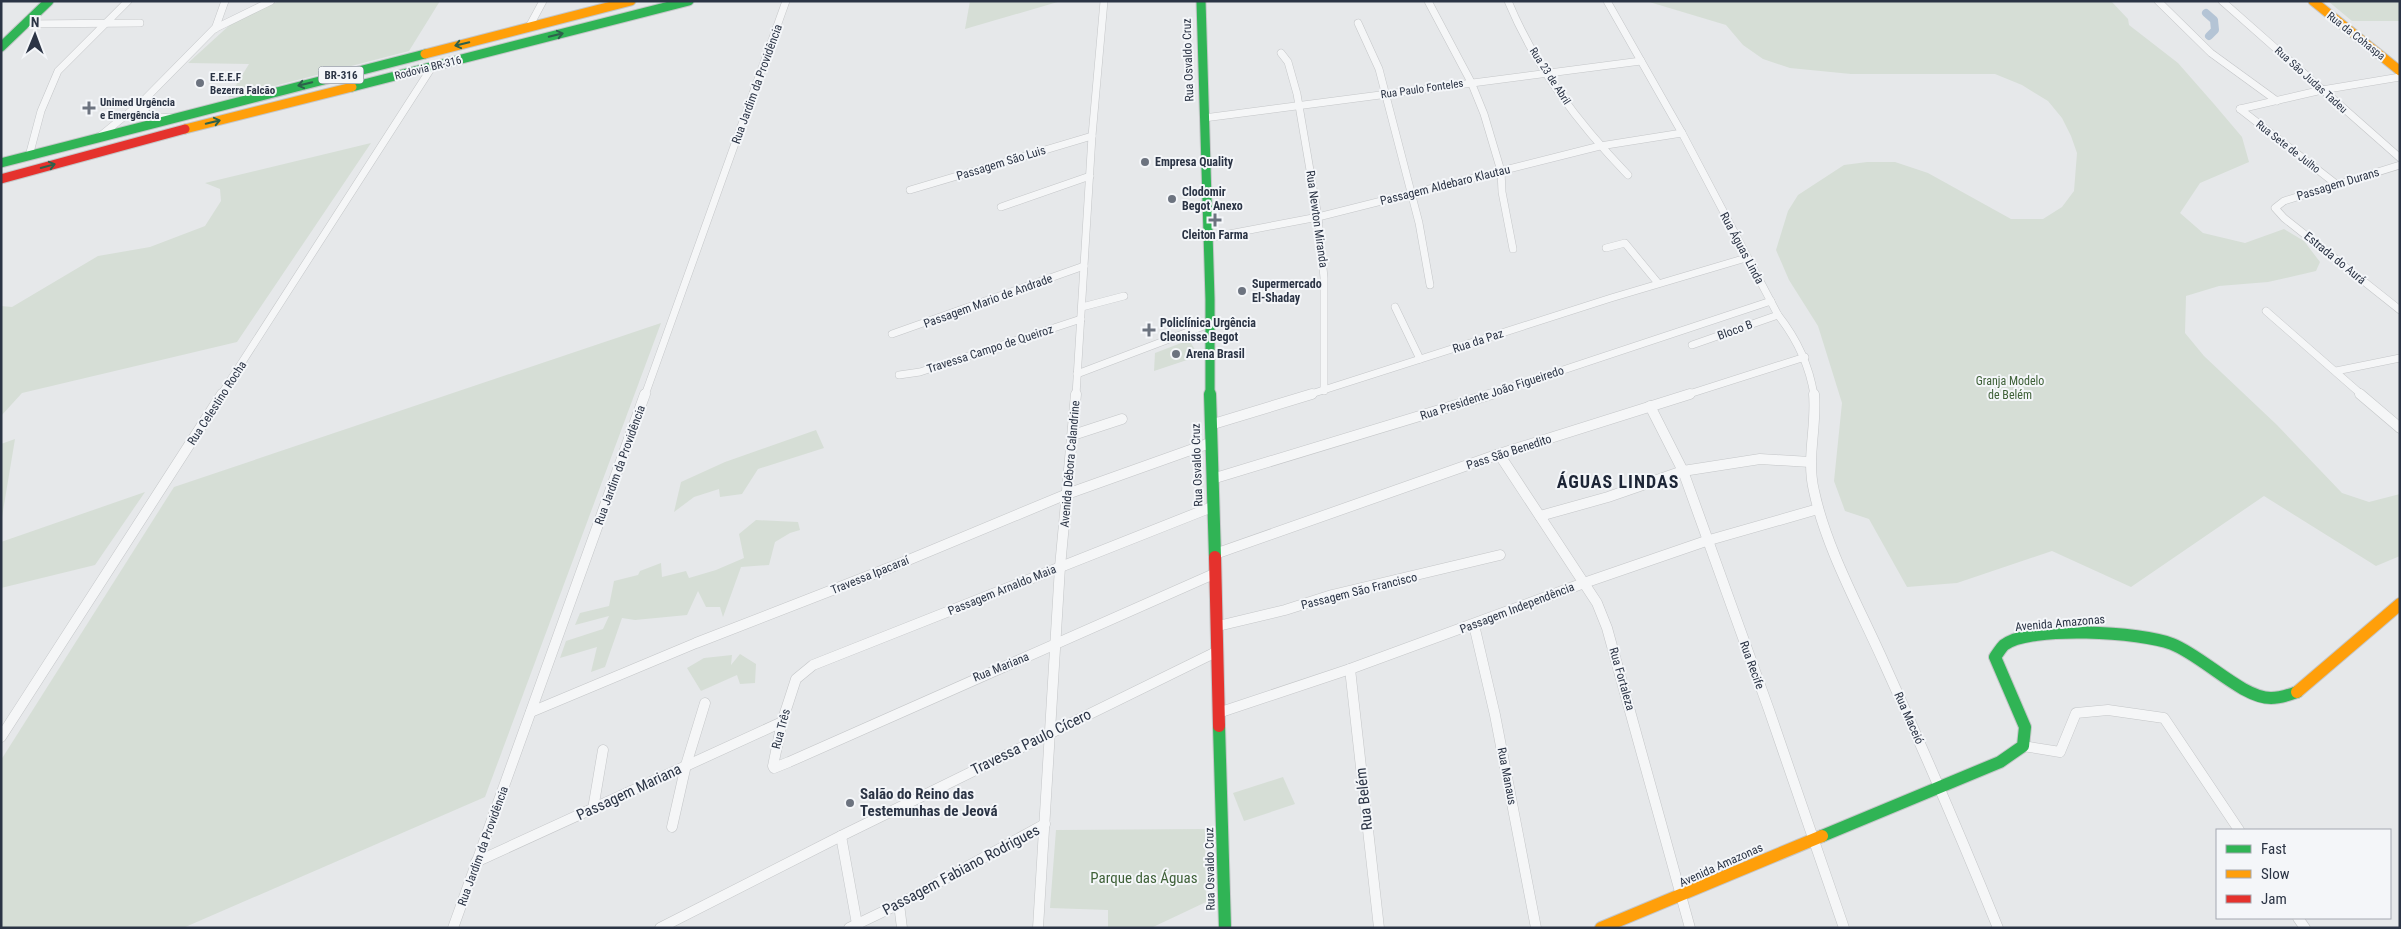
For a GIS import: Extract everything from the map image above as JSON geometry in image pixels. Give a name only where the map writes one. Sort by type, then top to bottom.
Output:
[{"type":"main road","name":"Rodovia BR-316","points":[[172,118],[631,1]]},
{"type":"main road","name":"Rodovia BR-316","points":[[1,178],[166,134],[689,1]]},
{"type":"main road","name":"Rua Osvaldo Cruz","points":[[1200,1],[1208,238],[1210,443],[1218,626],[1216,652],[1225,928]]},
{"type":"main road","name":"Rua da Cohaspa","points":[[2313,1],[2400,71]]},
{"type":"main road","points":[[1,47],[46,3]]},
{"type":"main road","name":"BR-316","points":[[1,162],[172,118]]},
{"type":"main road","name":"Avenida Amazonas","points":[[1601,928],[1682,897],[1813,839],[2000,762],[2023,746],[2025,727],[1995,657],[1998,650],[2006,643],[2021,638],[2101,632],[2123,632],[2143,635],[2201,659],[2248,692],[2271,700],[2282,698],[2298,691],[2400,604]]},
{"type":"street","points":[[29,156],[40,110],[54,77],[71,56],[108,24],[128,1]]},
{"type":"street","points":[[214,29],[225,1]]},
{"type":"street","points":[[99,137],[142,102],[214,29],[271,1]]},
{"type":"street","points":[[529,27],[543,1]]},
{"type":"street","name":"Rua Jardim da Providência","points":[[453,928],[786,1]]},
{"type":"street","name":"Avenida Débora Calandrine","points":[[1038,928],[1060,567],[1073,435],[1092,136],[1104,1]]},
{"type":"street","points":[[1428,1],[1471,82],[1484,114],[1501,171],[1502,192],[1513,249]]},
{"type":"street","name":"Rua 23 de Abril","points":[[1508,1],[1518,25],[1578,121],[1628,174]]},
{"type":"street","name":"Rua Águas Linda","points":[[1607,1],[1682,133],[1746,258],[1778,315],[1790,328],[1805,357],[1811,372],[1814,390],[1815,424],[1810,462],[1818,509]]},
{"type":"street","points":[[2158,1],[2211,53],[2278,101],[2322,90],[2400,77]]},
{"type":"street","name":"Rua São Judas Tadeu","points":[[2222,1],[2400,158]]},
{"type":"street","points":[[1358,22],[1377,63],[1386,94],[1412,194],[1430,285]]},
{"type":"street","points":[[24,24],[140,23]]},
{"type":"street","name":"Rua Newton Miranda","points":[[1281,52],[1291,73],[1318,217],[1324,278],[1324,391]]},
{"type":"street","name":"Rua Paulo Fonteles","points":[[1204,118],[1298,108],[1471,82],[1642,61]]},
{"type":"street","name":"Rua Celestino Rocha","points":[[1,737],[432,67]]},
{"type":"street","name":"Rua Sete de Julho","points":[[2278,101],[2240,109],[2336,184]]},
{"type":"street","points":[[142,102],[142,108],[149,116],[172,118]]},
{"type":"street","name":"Passagem Aldebaro Klautau","points":[[1208,238],[1318,217],[1600,146],[1682,133]]},
{"type":"street","name":"Passagem São Luis","points":[[910,190],[1092,136]]},
{"type":"street","name":"Passagem Durans","points":[[2277,204],[2400,165]]},
{"type":"street","points":[[1001,207],[1090,176]]},
{"type":"street","name":"Estrada do Aurá","points":[[2277,204],[2276,210],[2284,218],[2400,310]]},
{"type":"street","points":[[1606,248],[1625,243],[1658,283]]},
{"type":"street","name":"Rua da Paz","points":[[1210,426],[1658,283],[1746,258]]},
{"type":"street","name":"Passagem Mario de Andrade","points":[[892,334],[1084,266]]},
{"type":"street","points":[[1082,307],[1124,296]]},
{"type":"street","name":"Rua Presidente João Figueiredo","points":[[1212,479],[1481,397],[1771,300]]},
{"type":"street","points":[[1395,308],[1420,359]]},
{"type":"street","points":[[2266,311],[2400,428]]},
{"type":"street","name":"Bloco B","points":[[1692,345],[1778,315]]},
{"type":"street","name":"Travessa Campo de Queiroz","points":[[898,376],[920,372],[1081,319]]},
{"type":"street","points":[[1077,374],[1209,324]]},
{"type":"street","name":"Pass São Benedito","points":[[1215,554],[1499,454],[1805,357]]},
{"type":"street","points":[[2336,371],[2400,358]]},
{"type":"street","name":"Rua Recife","points":[[1650,406],[1683,472],[1706,542],[1769,710],[1844,928]]},
{"type":"street","points":[[1073,435],[1122,419]]},
{"type":"street","name":"Travessa Ipacaraí","points":[[531,712],[696,643],[894,566],[1067,494],[1210,443]]},
{"type":"street","name":"Rua Fortaleza","points":[[1499,454],[1584,583],[1597,604],[1607,628],[1690,928]]},
{"type":"street","points":[[1540,516],[1608,497],[1683,472],[1760,459],[1810,462]]},
{"type":"street","name":"Passagem Arnaldo Maia","points":[[796,679],[813,665],[1212,507]]},
{"type":"street","name":"Passagem Independência","points":[[1218,713],[1474,625],[1584,583],[1706,542],[1818,509]]},
{"type":"street","name":"Rua Maceió","points":[[1818,509],[1829,540],[1940,786],[1998,928]]},
{"type":"street","name":"Passagem São Francisco","points":[[1218,626],[1285,610],[1332,595],[1500,555]]},
{"type":"street","name":"Rua Mariana","points":[[786,763],[922,700],[1056,644],[1216,573]]},
{"type":"street","name":"Rua Manaus","points":[[1474,625],[1495,715],[1536,928]]},
{"type":"street","name":"Travessa Paulo Cícero","points":[[660,928],[1216,652]]},
{"type":"street","name":"Rua Belém","points":[[1350,669],[1379,928]]},
{"type":"street","name":"Rua Três","points":[[786,763],[774,768],[773,766],[782,722],[796,679]]},
{"type":"street","points":[[672,827],[686,765],[705,703]]},
{"type":"street","points":[[2023,746],[2060,752],[2076,713],[2108,710],[2164,718],[2238,829]]},
{"type":"street","name":"Passagem Mariana","points":[[476,862],[782,722]]},
{"type":"street","points":[[593,810],[603,750]]},
{"type":"street","name":"Passagem Fabiano Rodrigues","points":[[853,926],[898,904],[1045,824]]},
{"type":"street","points":[[842,836],[853,926]]},
{"type":"street","points":[[898,904],[902,928]]},
{"type":"green space","points":[[279,1],[440,1],[409,51],[228,98],[249,64],[188,63],[233,22]]},
{"type":"green space","points":[[970,1],[1061,1],[965,29]]},
{"type":"green space","name":"Granja Modelo de Belém","points":[[1646,1],[2111,1],[2128,19],[2129,25],[2178,63],[2242,137],[2249,162],[2200,183],[2180,213],[2203,233],[2245,243],[2284,229],[2304,241],[2320,262],[2316,271],[2268,282],[2219,286],[2186,296],[2185,333],[2204,356],[2277,425],[2342,493],[2369,502],[2400,494],[2400,556],[2376,566],[2264,496],[2131,587],[2052,551],[1957,583],[1907,587],[1869,519],[1845,511],[1834,481],[1842,403],[1818,326],[1789,280],[1776,250],[1788,211],[1798,195],[1844,165],[1867,162],[1895,162],[1928,173],[2011,219],[2043,219],[2062,207],[2074,191],[2077,153],[2071,136],[2062,118],[2048,101],[2022,85],[1995,74],[1851,74],[1790,68],[1763,59],[1743,45],[1726,25]]},
{"type":"green space","points":[[2328,1],[2400,1],[2400,21],[2352,21]]},
{"type":"green space","points":[[371,143],[237,342],[22,393],[1,416],[1,306],[12,307],[98,256],[150,247],[205,226],[221,201],[220,189],[205,183]]},
{"type":"green space","points":[[661,323],[485,797],[183,928],[1,928],[1,760],[174,487]]},
{"type":"green space","name":"Arena Brasil","points":[[1189,340],[1199,356],[1154,371],[1155,353]]},
{"type":"green space","points":[[816,430],[824,448],[758,469],[742,494],[720,497],[719,489],[694,497],[674,512],[681,482],[725,462]]},
{"type":"green space","points":[[15,439],[1,523],[1,444]]},
{"type":"green space","points":[[145,492],[95,565],[1,588],[1,542]]},
{"type":"green space","points":[[756,520],[798,522],[800,530],[790,533],[775,542],[769,565],[741,567],[723,617],[720,607],[706,607],[698,591],[687,615],[635,620],[622,618],[605,667],[591,672],[597,647],[560,658],[566,641],[603,629],[609,616],[575,625],[580,613],[609,606],[614,581],[638,575],[640,571],[661,563],[662,577],[686,571],[689,578],[716,570],[744,558],[739,534]]},
{"type":"green space","points":[[740,654],[756,664],[755,683],[740,684],[737,675],[701,691],[687,668],[704,658],[732,655],[731,665]]},
{"type":"green space","points":[[1283,777],[1295,804],[1244,821],[1233,793]]},
{"type":"green space","name":"Parque das Águas","points":[[1205,829],[1206,902],[1151,928],[1108,928],[1108,910],[1050,908],[1056,830]]},
{"type":"waterway","points":[[2206,13],[2214,20],[2215,30],[2209,36]]},
{"type":"traffic: fast","points":[[1,47],[49,1]]},
{"type":"traffic: fast","points":[[352,87],[689,1]]},
{"type":"traffic: fast","points":[[1201,1],[1210,299],[1210,425],[1215,557]]},
{"type":"traffic: fast","points":[[1,163],[425,54]]},
{"type":"traffic: fast","points":[[1822,836],[2000,762],[2023,746],[2025,727],[1995,657],[2004,645],[2017,639],[2051,634],[2089,632],[2145,636],[2186,650],[2204,660],[2250,693],[2271,698],[2283,697],[2297,692]]},
{"type":"traffic: fast","points":[[1219,726],[1225,928]]},
{"type":"traffic: slow","points":[[425,54],[631,1]]},
{"type":"traffic: slow","points":[[2313,1],[2400,71]]},
{"type":"traffic: slow","points":[[185,129],[352,87]]},
{"type":"traffic: slow","points":[[2297,692],[2400,604]]},
{"type":"traffic: slow","points":[[1601,928],[1822,836]]},
{"type":"traffic: jam","points":[[1,179],[185,129]]},
{"type":"traffic: jam","points":[[1215,557],[1219,726]]},
{"type":"place","name":"E.E.E.F Bezerra Falcão","points":[[200,83]]},
{"type":"place","name":"Unimed Urgência e Emergência","points":[[89,108]]},
{"type":"place","name":"Empresa Quality","points":[[1145,162]]},
{"type":"place","name":"Clodomir Begot Anexo","points":[[1172,199]]},
{"type":"place","name":"Cleiton Farma","points":[[1215,220]]},
{"type":"place","name":"Supermercado El-Shaday","points":[[1242,291]]},
{"type":"place","name":"Policlínica Urgência Cleonisse Begot","points":[[1149,330]]},
{"type":"place","name":"Arena Brasil","points":[[1176,354]]},
{"type":"place","name":"Salão do Reino das Testemunhas de Jeová","points":[[850,803]]},
{"type":"district","name":"ÁGUAS LINDAS","points":[[1618,481]]}]
